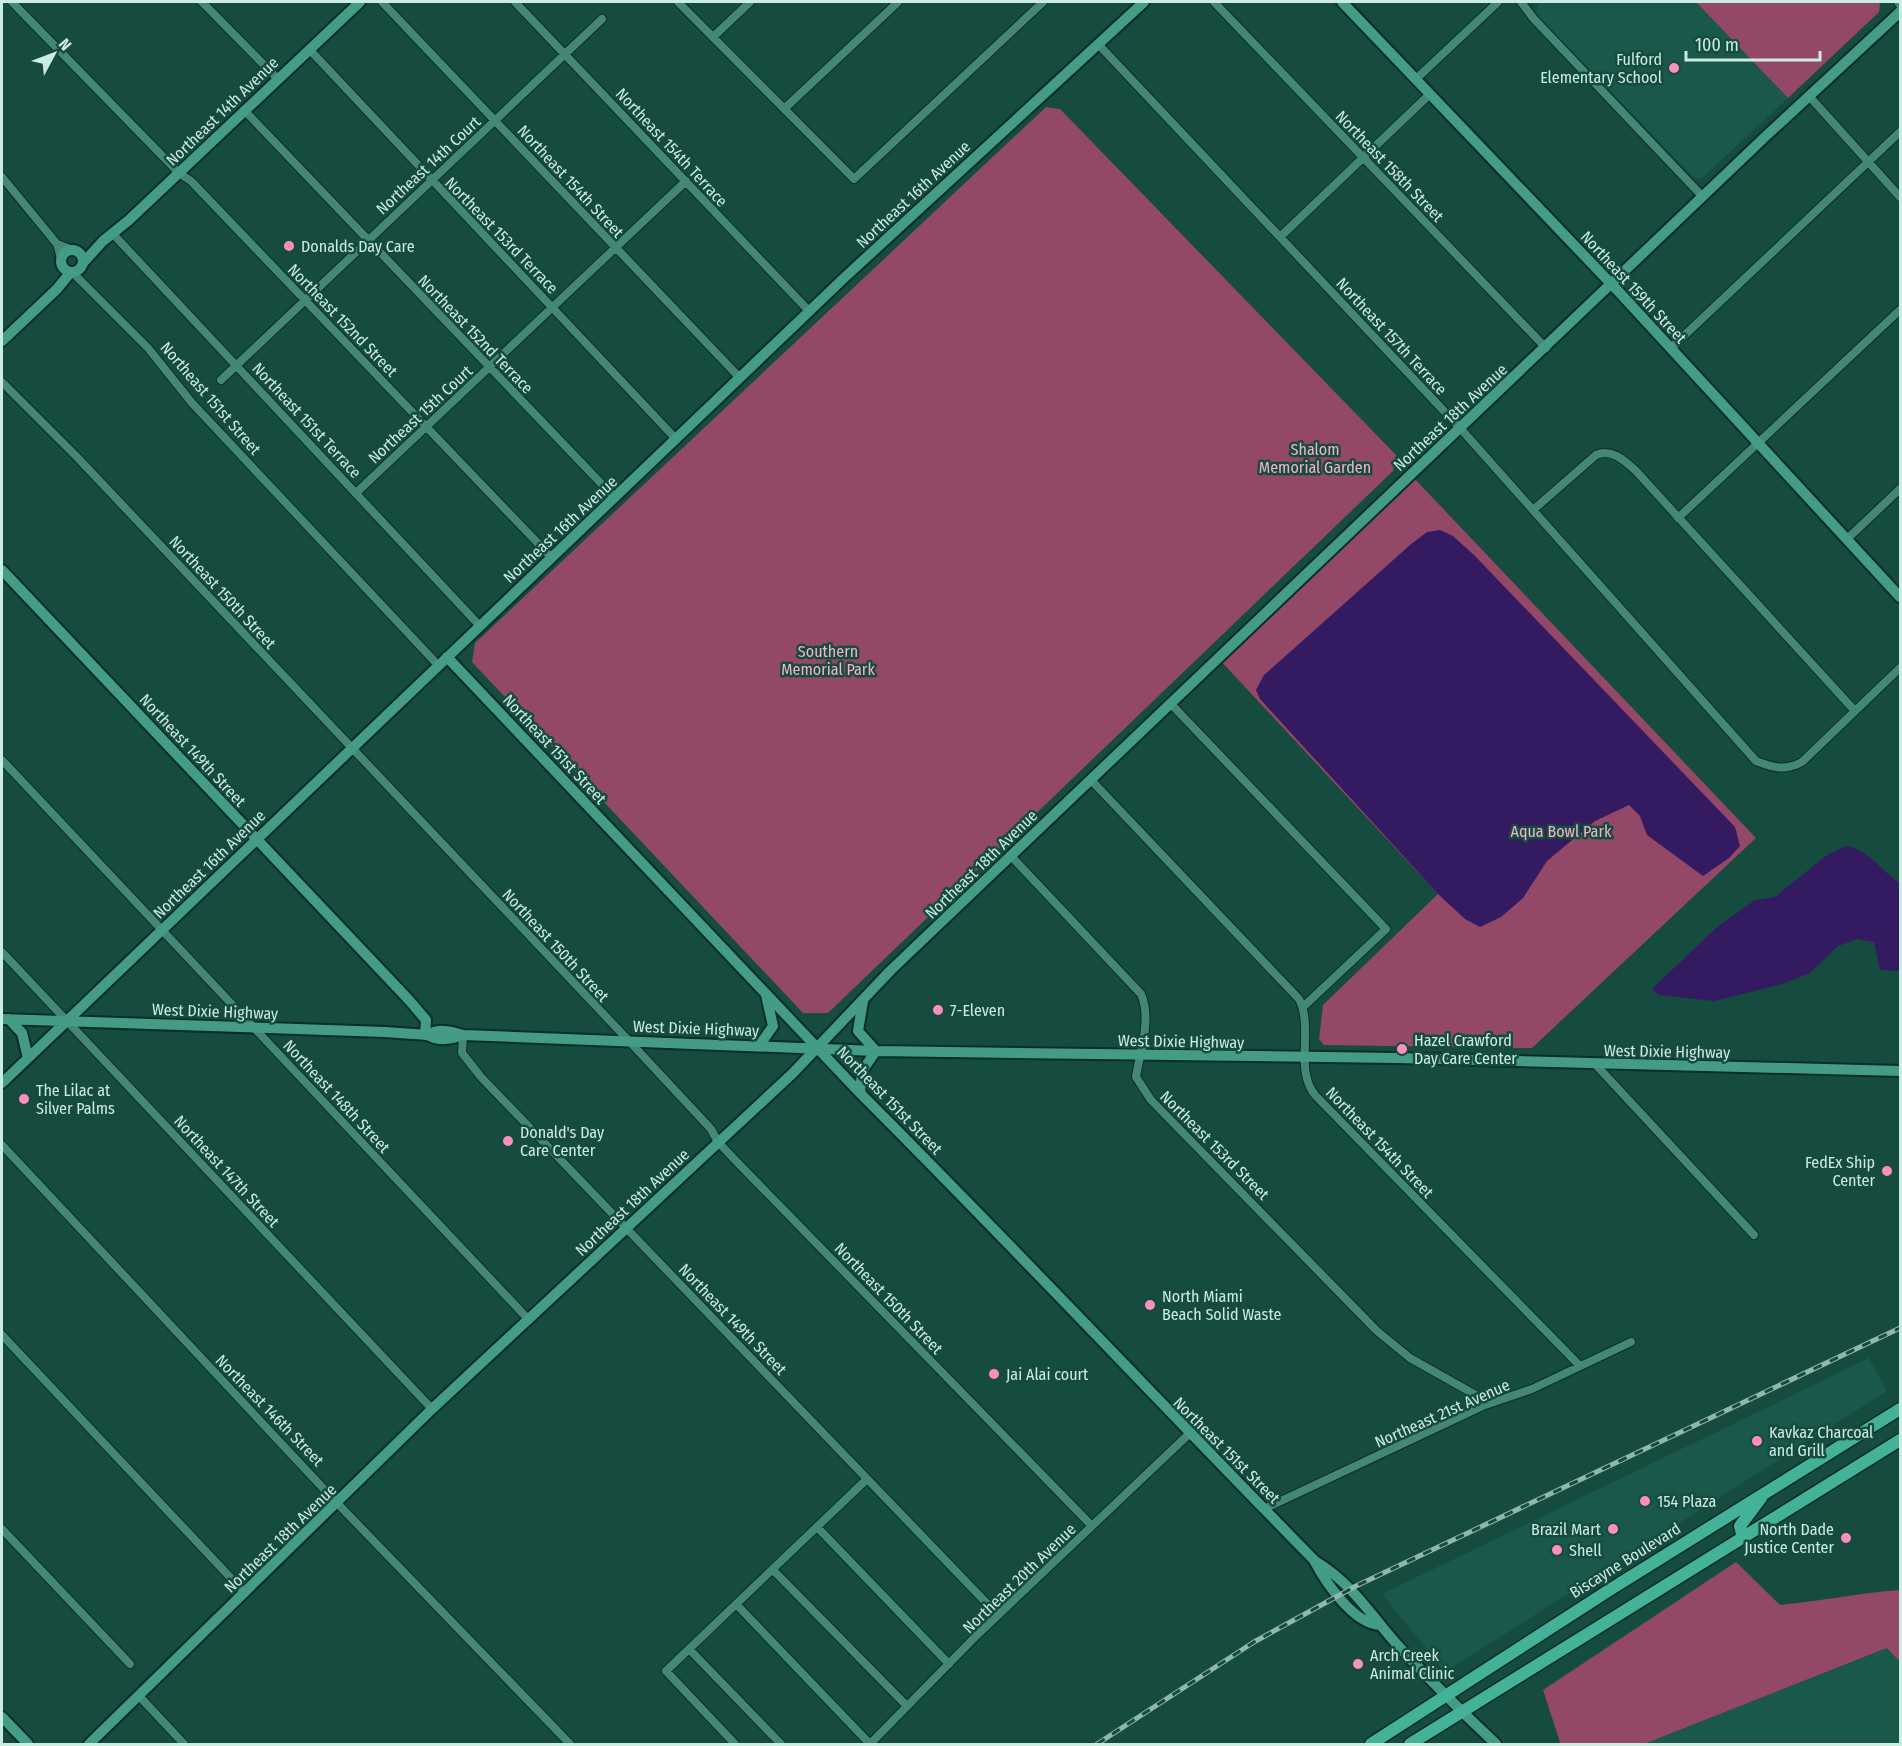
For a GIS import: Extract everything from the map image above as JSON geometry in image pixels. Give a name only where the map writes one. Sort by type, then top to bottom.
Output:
[{"type":"main road","name":"Biscayne Boulevard","points":[[1371,1744],[1769,1489],[1900,1409]]},
{"type":"main road","points":[[1410,1744],[1900,1440]]},
{"type":"main road","points":[[1743,1538],[1740,1526],[1769,1489]]},
{"type":"street","name":"Northeast 152nd Street","points":[[12,2],[179,173],[191,181],[551,557]]},
{"type":"street","points":[[202,2],[277,78]]},
{"type":"street","name":"Northeast 14th Avenue","points":[[2,341],[48,296],[72,266],[113,234],[360,2]]},
{"type":"street","name":"Northeast 154th Street","points":[[382,2],[740,378]]},
{"type":"street","name":"Northeast 154th Terrace","points":[[515,2],[809,311]]},
{"type":"street","points":[[678,2],[854,179],[1043,2]]},
{"type":"street","points":[[713,37],[750,2]]},
{"type":"street","points":[[784,109],[898,2]]},
{"type":"street","name":"Northeast 16th Avenue","points":[[2,1083],[809,311],[1144,2]]},
{"type":"street","name":"Northeast 158th Street","points":[[1214,2],[1546,348]]},
{"type":"street","name":"Northeast 159th Street","points":[[1342,2],[1612,285],[1900,597]]},
{"type":"street","points":[[1416,79],[1498,2]]},
{"type":"street","points":[[1524,3],[1703,197]]},
{"type":"street","name":"Northeast 18th Avenue","points":[[88,1744],[140,1697],[432,1409],[818,1048],[864,998],[1170,703],[1900,12]]},
{"type":"street","name":"Northeast 14th Court","points":[[221,380],[602,19]]},
{"type":"street","name":"Northeast 157th Terrace","points":[[1098,44],[1460,428],[1756,761],[1777,768],[1791,768],[1802,762],[1855,711]]},
{"type":"street","name":"Northeast 153rd Terrace","points":[[309,49],[675,439]]},
{"type":"street","points":[[1280,237],[1430,94]]},
{"type":"street","points":[[1809,96],[1900,197]]},
{"type":"street","name":"Northeast 152nd Terrace","points":[[244,110],[615,498]]},
{"type":"street","points":[[1671,348],[1900,132]]},
{"type":"street","name":"Northeast 151st Street","points":[[2,177],[57,244],[84,283],[148,348],[192,403],[438,665]]},
{"type":"street","name":"Northeast 15th Court","points":[[356,493],[686,181]]},
{"type":"street","name":"Northeast 151st Terrace","points":[[113,234],[238,364],[479,625]]},
{"type":"street","name":"Northeast 14th Avenue","points":[[72,266],[65,252],[104,241]]},
{"type":"street","points":[[57,244],[82,256],[72,266]]},
{"type":"street","points":[[1678,518],[1900,310]]},
{"type":"street","name":"Northeast 150th Street","points":[[2,382],[76,456],[711,1129],[718,1142],[1092,1526]]},
{"type":"street","points":[[1533,510],[1596,454],[1608,452],[1636,471],[1855,711],[1900,668]]},
{"type":"street","points":[[1846,539],[1900,489]]},
{"type":"street","name":"Northeast 149th Street","points":[[2,570],[426,1020],[427,1035]]},
{"type":"street","name":"Northeast 151st Street","points":[[447,657],[860,1093],[917,1149],[1315,1562],[1327,1583],[1360,1618],[1372,1625],[1380,1625],[1432,1682],[1496,1744]]},
{"type":"street","points":[[1091,780],[1296,994],[1304,1007],[1386,929],[1170,703]]},
{"type":"street","name":"Northeast 148th Street","points":[[2,760],[529,1320]]},
{"type":"street","name":"Northeast 153rd Street","points":[[1011,856],[1141,994],[1145,1005],[1144,1040],[1137,1081],[1151,1100],[1360,1314],[1410,1358],[1465,1387],[1481,1398],[1485,1405]]},
{"type":"street","name":"Northeast 147th Street","points":[[2,952],[432,1409]]},
{"type":"street","points":[[759,1046],[773,1026],[766,994]]},
{"type":"street","points":[[860,1093],[862,1071],[876,1051],[858,1031],[858,1018],[864,998]]},
{"type":"street","name":"Northeast 154th Street","points":[[1304,1007],[1308,1084],[1315,1095],[1580,1366]]},
{"type":"street","points":[[5,1019],[22,1033],[28,1058]]},
{"type":"street","name":"West Dixie Highway","points":[[5,1019],[427,1035],[433,1031],[453,1031],[462,1035],[876,1051],[1306,1059],[1397,1058],[1596,1065],[1900,1071]]},
{"type":"street","name":"Northeast 149th Street","points":[[462,1035],[462,1053],[481,1077],[998,1616]]},
{"type":"street","points":[[1596,1065],[1754,1235]]},
{"type":"street","name":"Northeast 146th Street","points":[[2,1145],[337,1503],[570,1744]]},
{"type":"street","points":[[2,1335],[245,1593]]},
{"type":"street","name":"Northeast 21st Avenue","points":[[1264,1509],[1485,1405],[1532,1389],[1631,1342]]},
{"type":"street","name":"Northeast 20th Avenue","points":[[870,1744],[906,1705],[1190,1434]]},
{"type":"street","points":[[735,1744],[666,1671],[866,1480]]},
{"type":"street","points":[[2,1528],[130,1664]]},
{"type":"street","points":[[818,1528],[949,1664]]},
{"type":"street","points":[[773,1570],[906,1705]]},
{"type":"street","points":[[736,1604],[870,1744]]},
{"type":"street","points":[[689,1649],[782,1744]]},
{"type":"street","points":[[140,1697],[184,1744]]},
{"type":"street","points":[[2,1717],[28,1744]]},
{"type":"shaded area","name":"Fulford Elementary School","points":[[1539,2],[1696,2],[1788,98],[1701,179],[1693,177],[1540,18],[1536,12]]},
{"type":"shaded area","points":[[1440,530],[1453,536],[1474,555],[1735,827],[1740,846],[1729,858],[1703,876],[1647,835],[1640,816],[1629,805],[1595,821],[1547,861],[1523,898],[1501,917],[1480,927],[1465,919],[1438,894],[1260,699],[1256,690],[1264,675],[1410,545],[1427,532]]},
{"type":"shaded area","points":[[1846,846],[1869,856],[1900,883],[1900,971],[1880,970],[1874,942],[1857,939],[1838,946],[1810,973],[1782,984],[1747,993],[1714,1001],[1659,995],[1652,989],[1716,928],[1755,900],[1775,897],[1827,855]]},
{"type":"shaded area","points":[[1869,1358],[1887,1391],[1445,1672],[1382,1594]]},
{"type":"shaded area","points":[[1888,1648],[1900,1662],[1900,1744],[1644,1744]]},
{"type":"green space","points":[[1696,2],[1877,2],[1880,4],[1879,12],[1788,98]]},
{"type":"green space","name":"Southern Memorial Park","points":[[1046,107],[1060,109],[1396,455],[1393,471],[828,1013],[803,1013],[472,662],[475,643]]},
{"type":"green space","name":"Aqua Bowl Park","points":[[1411,475],[1756,838],[1532,1048],[1324,1045],[1319,1039],[1323,1005],[1438,894],[1218,658]]},
{"type":"green space","points":[[1736,1562],[1780,1605],[1900,1590],[1900,1662],[1887,1648],[1644,1744],[1558,1744],[1560,1742],[1543,1690]]},
{"type":"railway","points":[[1097,1744],[1254,1642],[1356,1586],[1900,1328]]},
{"type":"place","name":"Fulford Elementary School","points":[[1674,68]]},
{"type":"place","name":"Donalds Day Care","points":[[289,246]]},
{"type":"place","name":"7-Eleven","points":[[938,1010]]},
{"type":"place","name":"Hazel Crawford Day Care Center","points":[[1402,1049]]},
{"type":"place","name":"The Lilac at Silver Palms","points":[[24,1099]]},
{"type":"place","name":"Donald's Day Care Center","points":[[508,1141]]},
{"type":"place","name":"FedEx Ship Center","points":[[1887,1171]]},
{"type":"place","name":"North Miami Beach Solid Waste","points":[[1150,1305]]},
{"type":"place","name":"Jai Alai court","points":[[994,1374]]},
{"type":"place","name":"Kavkaz Charcoal and Grill","points":[[1757,1441]]},
{"type":"place","name":"154 Plaza","points":[[1645,1501]]},
{"type":"place","name":"Brazil Mart","points":[[1613,1529]]},
{"type":"place","name":"North Dade Justice Center","points":[[1846,1538]]},
{"type":"place","name":"Shell","points":[[1557,1550]]},
{"type":"place","name":"Arch Creek Animal Clinic","points":[[1358,1664]]},
{"type":"park label","name":"Shalom Memorial Garden","points":[[1315,458]]}]
